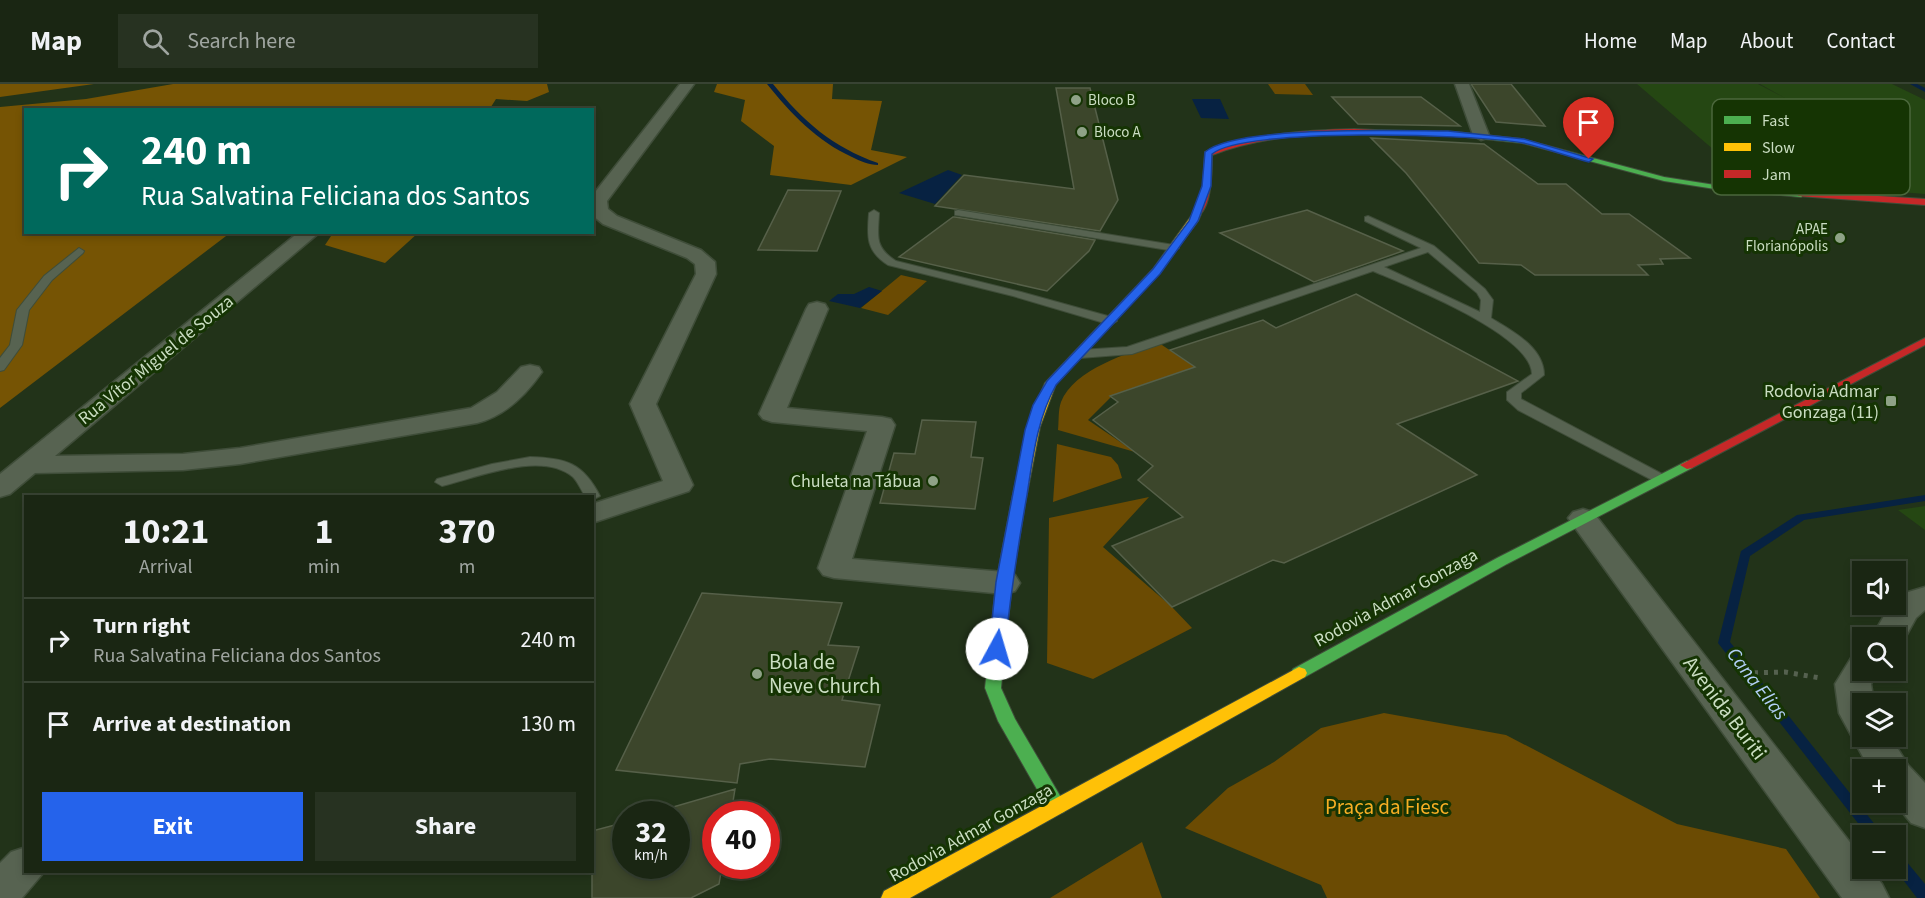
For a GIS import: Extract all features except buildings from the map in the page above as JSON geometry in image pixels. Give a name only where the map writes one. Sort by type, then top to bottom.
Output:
[{"type":"street","points":[[594,505],[679,485],[643,404],[706,274],[705,262],[694,255],[610,220],[599,211],[598,201],[687,84]]},
{"type":"street","points":[[1462,84],[1481,135]]},
{"type":"street","points":[[1057,806],[1006,721],[993,688],[1004,582],[1032,430],[1039,405],[1052,383],[1156,272],[1194,221],[1207,186],[1206,161],[1208,154],[1215,147],[1262,138],[1313,134],[1401,132],[1481,135],[1524,141],[1610,166],[1682,182],[1712,184]]},
{"type":"street","points":[[1840,195],[1925,202]]},
{"type":"street","name":"Rua Vítor Miguel de Souza","points":[[0,488],[309,234]]},
{"type":"street","points":[[817,309],[772,414],[882,425],[834,568],[1004,582]]},
{"type":"street","name":"Rodovia Admar Gonzaga","points":[[891,898],[1583,518],[1925,341]]},
{"type":"street","points":[[28,465],[183,462],[240,456],[477,415],[494,409],[505,401],[530,372]]},
{"type":"street","name":"Avenida Buriti","points":[[1583,518],[1866,898]]},
{"type":"street","points":[[1894,627],[1902,610],[1925,598]]},
{"type":"street","points":[[1906,789],[1925,811]]},
{"type":"street","points":[[0,892],[24,867]]},
{"type":"lane","points":[[874,213],[873,243],[878,255],[892,263],[1017,294],[1111,321]]},
{"type":"lane","points":[[957,213],[1174,248]]},
{"type":"lane","points":[[1368,219],[1430,248],[1481,291],[1487,300],[1485,319]]},
{"type":"lane","points":[[1080,354],[1128,351],[1430,248]]},
{"type":"lane","points":[[0,367],[16,345],[23,310],[48,278],[79,250]]},
{"type":"lane","points":[[1376,268],[1485,319],[1527,349],[1537,363],[1538,375],[1514,392],[1514,400],[1659,478]]},
{"type":"lane","points":[[442,482],[516,463],[554,462],[576,471],[589,495]]},
{"type":"path","points":[[1742,673],[1785,672]]},
{"type":"shaded area","points":[[0,84],[94,84],[0,97]]},
{"type":"shaded area","points":[[173,84],[547,84],[549,92],[527,101],[496,99],[490,108],[24,108],[24,234],[229,234],[0,408],[0,107],[86,99]]},
{"type":"shaded area","points":[[717,84],[833,84],[832,99],[882,101],[871,150],[907,157],[851,185],[770,175],[774,146],[741,121],[745,100],[714,92]]},
{"type":"shaded area","points":[[1637,84],[1758,84],[1785,98],[1760,84],[1892,84],[1925,100],[1925,194],[1910,193],[1910,99],[1712,99],[1712,148]]},
{"type":"shaded area","points":[[332,234],[417,234],[385,263],[325,245]]},
{"type":"shaded area","points":[[1925,506],[1925,530],[1898,510]]},
{"type":"green space","points":[[1268,84],[1305,84],[1313,95],[1275,94]]},
{"type":"green space","points":[[901,275],[927,281],[888,315],[861,308]]},
{"type":"green space","points":[[1159,343],[1195,367],[1113,395],[1088,420],[1135,452],[1058,430],[1061,402],[1077,380],[1118,357]]},
{"type":"green space","points":[[1057,444],[1111,457],[1118,465],[1122,478],[1053,502]]},
{"type":"green space","points":[[1149,497],[1103,547],[1172,607],[1192,628],[1093,679],[1047,663],[1049,518]]},
{"type":"green space","name":"Praça da Fiesc","points":[[1384,713],[1506,735],[1677,824],[1786,849],[1820,898],[1327,898],[1321,885],[1185,828],[1228,788],[1274,762],[1321,728]]},
{"type":"green space","points":[[1142,842],[1162,898],[1050,898]]},
{"type":"water","points":[[1192,99],[1220,99],[1229,119],[1201,118]]},
{"type":"water","points":[[948,170],[962,175],[935,204],[899,193]]},
{"type":"water","points":[[869,287],[882,291],[860,308],[829,301],[838,294],[854,294]]},
{"type":"waterway","points":[[770,84],[804,122],[830,143],[876,164]]},
{"type":"waterway","points":[[1913,84],[1925,90]]},
{"type":"waterway","name":"Cana Elias","points":[[1868,825],[1724,643],[1745,554],[1801,517],[1925,498]]},
{"type":"waterway","name":"Cana Elias","points":[[1906,872],[1925,896]]},
{"type":"traffic: fast","points":[[1375,132],[1456,134],[1522,141],[1664,179],[1712,187]]},
{"type":"traffic: fast","points":[[1299,673],[1502,561],[1687,465]]},
{"type":"traffic: fast","points":[[1018,504],[1004,583],[993,688],[1007,721],[1057,806]]},
{"type":"traffic: slow","points":[[1018,504],[1033,427],[1051,383],[1156,271],[1197,214]]},
{"type":"traffic: slow","points":[[891,898],[1299,673]]},
{"type":"traffic: jam","points":[[1197,214],[1207,186],[1208,154],[1248,141],[1290,134],[1375,132]]},
{"type":"traffic: jam","points":[[1816,195],[1925,202]]},
{"type":"traffic: jam","points":[[1687,465],[1925,341]]},
{"type":"place","name":"Bloco B","points":[[1076,100]]},
{"type":"place","name":"Bloco A","points":[[1082,132]]},
{"type":"place","name":"APAE Florianópolis","points":[[1840,238]]},
{"type":"place","name":"Rodovia Admar Gonzaga (11)","points":[[1891,401]]},
{"type":"place","name":"Chuleta na Tábua","points":[[933,481]]},
{"type":"place","name":"Bola de Neve Church","points":[[757,674]]},
{"type":"route","points":[[997,649],[1004,582],[1032,430],[1039,405],[1052,383],[1156,272],[1194,221],[1207,186],[1206,161],[1208,154],[1215,147],[1262,138],[1301,135],[1448,133],[1524,141],[1589,159]]}]
